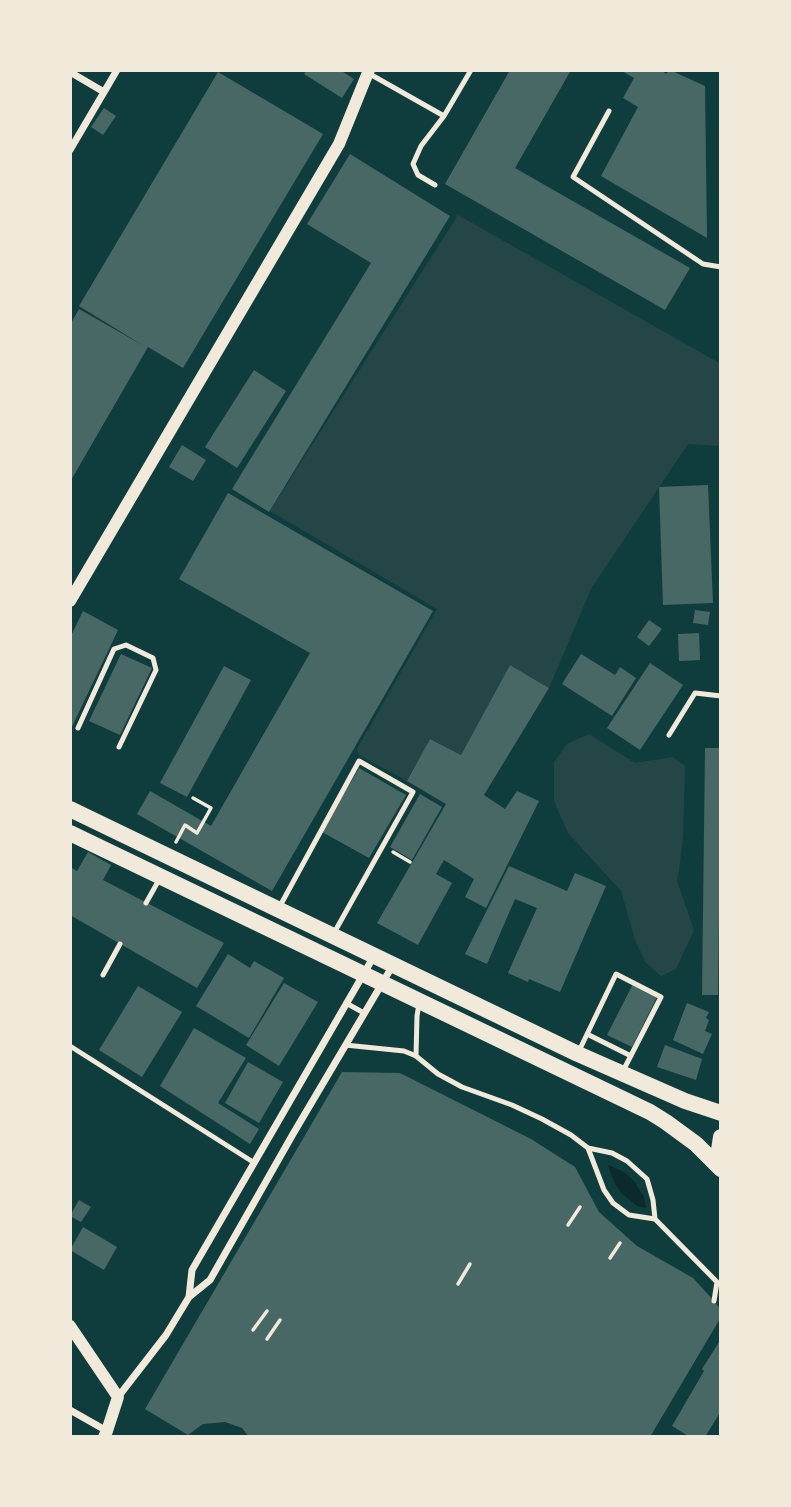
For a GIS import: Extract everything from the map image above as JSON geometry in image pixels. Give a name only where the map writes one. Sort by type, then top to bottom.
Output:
[{"type":"main road","points":[[70,809],[578,1054],[685,1101],[721,1113]]},
{"type":"main road","points":[[70,833],[650,1112],[696,1144],[721,1169]]},
{"type":"main road","points":[[721,1137],[721,1160]]},
{"type":"street","points":[[70,150],[117,70]]},
{"type":"street","points":[[70,601],[339,144],[367,71]]},
{"type":"street","points":[[70,72],[104,92]]},
{"type":"street","points":[[70,1410],[106,1434],[118,1397],[166,1335],[188,1297],[192,1270],[374,956]]},
{"type":"street","points":[[188,1297],[210,1280],[393,965]]},
{"type":"street","points":[[70,1326],[118,1397]]},
{"type":"lane","points":[[435,185],[418,175],[413,164],[421,146],[444,117],[471,70]]},
{"type":"lane","points":[[367,71],[444,117]]},
{"type":"lane","points":[[609,111],[573,177],[703,264],[721,267]]},
{"type":"lane","points":[[78,728],[114,649],[126,645],[153,658],[156,670],[119,747]]},
{"type":"lane","points":[[669,735],[695,693],[721,696]]},
{"type":"lane","points":[[278,909],[359,761],[413,792],[333,936]]},
{"type":"lane","points":[[146,902],[161,876]]},
{"type":"lane","points":[[103,975],[120,944]]},
{"type":"lane","points":[[578,1054],[616,974],[661,997],[622,1074]]},
{"type":"lane","points":[[416,1056],[416,1016],[420,1001]]},
{"type":"lane","points":[[346,1003],[364,1013]]},
{"type":"lane","points":[[587,1034],[631,1056]]},
{"type":"lane","points":[[345,1045],[404,1051],[462,1087],[542,1119],[588,1148],[612,1153],[627,1161],[647,1179],[653,1200],[654,1219]]},
{"type":"lane","points":[[70,1046],[253,1162]]},
{"type":"lane","points":[[588,1148],[604,1189],[613,1203],[629,1215],[654,1219],[717,1282],[714,1301]]},
{"type":"path","points":[[178,837],[184,825],[197,833],[211,808],[193,798]]},
{"type":"path","points":[[389,849],[410,862]]},
{"type":"path","points":[[396,863],[401,856]]},
{"type":"path","points":[[568,1225],[580,1207]]},
{"type":"path","points":[[610,1258],[620,1243]]},
{"type":"path","points":[[458,1284],[470,1264]]},
{"type":"path","points":[[253,1330],[267,1311]]},
{"type":"path","points":[[267,1339],[280,1320]]},
{"type":"shaded area","points":[[458,215],[721,364],[721,446],[688,444],[592,587],[549,688],[510,665],[461,755],[430,739],[407,781],[359,755],[357,749],[437,609],[270,511]]},
{"type":"shaded area","points":[[589,734],[635,763],[673,757],[685,766],[683,837],[677,881],[694,930],[676,969],[661,976],[646,963],[635,940],[621,891],[568,833],[554,801],[554,762],[567,744]]},
{"type":"shaded area","points":[[608,1165],[624,1172],[634,1181],[644,1197],[646,1208],[637,1206],[622,1194]]},
{"type":"building","points":[[307,70],[340,70],[354,79],[342,98],[304,74]]},
{"type":"building","points":[[510,70],[571,70],[515,168],[690,268],[665,310],[445,184]]},
{"type":"building","points":[[620,70],[661,70],[666,74],[670,70],[705,86],[707,238],[601,176],[638,107],[623,98],[634,78]]},
{"type":"building","points":[[218,72],[323,134],[183,368],[148,347],[70,482],[70,325],[79,309],[144,346],[79,306]]},
{"type":"building","points":[[104,108],[116,116],[103,135],[91,127]]},
{"type":"building","points":[[350,154],[450,216],[269,512],[232,489],[371,263],[307,224]]},
{"type":"building","points":[[254,370],[286,391],[237,468],[205,447]]},
{"type":"building","points":[[182,445],[206,460],[193,481],[169,467]]},
{"type":"building","points":[[708,485],[713,603],[663,605],[659,487]]},
{"type":"building","points":[[228,493],[433,611],[272,891],[137,814],[150,791],[211,826],[310,653],[179,579]]},
{"type":"building","points":[[695,610],[710,612],[708,625],[693,623]]},
{"type":"building","points":[[83,611],[118,630],[70,731],[70,638]]},
{"type":"building","points":[[649,620],[662,629],[649,646],[637,637]]},
{"type":"building","points":[[699,633],[700,660],[679,661],[678,634]]},
{"type":"building","points":[[121,654],[152,668],[120,735],[89,721]]},
{"type":"building","points":[[581,654],[615,675],[620,667],[636,678],[612,716],[562,684]]},
{"type":"building","points":[[650,663],[683,685],[640,750],[607,728]]},
{"type":"building","points":[[510,665],[549,688],[484,795],[505,809],[517,791],[539,801],[486,908],[465,897],[474,879],[444,860],[436,874],[452,883],[418,945],[377,923],[446,804],[407,781],[430,739],[461,755]]},
{"type":"building","points":[[224,666],[251,680],[187,797],[160,783]]},
{"type":"building","points":[[705,748],[721,748],[718,995],[702,995]]},
{"type":"building","points":[[359,768],[406,795],[369,858],[322,832]]},
{"type":"building","points":[[420,794],[442,807],[412,860],[390,847]]},
{"type":"building","points":[[88,852],[111,865],[103,880],[224,943],[197,988],[70,915],[70,867],[77,871]]},
{"type":"building","points":[[509,866],[567,891],[575,873],[606,886],[560,992],[508,973],[537,908],[515,899],[487,964],[465,954]]},
{"type":"building","points":[[228,954],[250,968],[254,961],[284,978],[249,1038],[196,1006]]},
{"type":"building","points":[[284,983],[318,1002],[279,1066],[246,1045]]},
{"type":"building","points":[[633,984],[657,997],[632,1047],[607,1035]]},
{"type":"building","points":[[138,986],[182,1012],[142,1077],[99,1050]]},
{"type":"building","points":[[687,1003],[709,1012],[705,1031],[712,1034],[703,1054],[673,1040]]},
{"type":"building","points":[[194,1028],[246,1058],[218,1103],[259,1129],[250,1144],[160,1086]]},
{"type":"building","points":[[665,1045],[702,1059],[696,1080],[657,1067]]},
{"type":"building","points":[[248,1062],[283,1082],[259,1123],[225,1103]]},
{"type":"building","points":[[342,1072],[400,1073],[531,1139],[575,1167],[599,1212],[637,1246],[693,1278],[714,1301],[721,1310],[721,1317],[650,1437],[249,1437],[242,1428],[225,1422],[203,1424],[188,1435],[145,1409]]},
{"type":"building","points":[[79,1200],[91,1207],[81,1222],[70,1216]]},
{"type":"building","points":[[83,1227],[117,1247],[104,1270],[70,1250]]},
{"type":"building","points":[[721,1339],[721,1411],[705,1437],[690,1437],[672,1426]]}]
